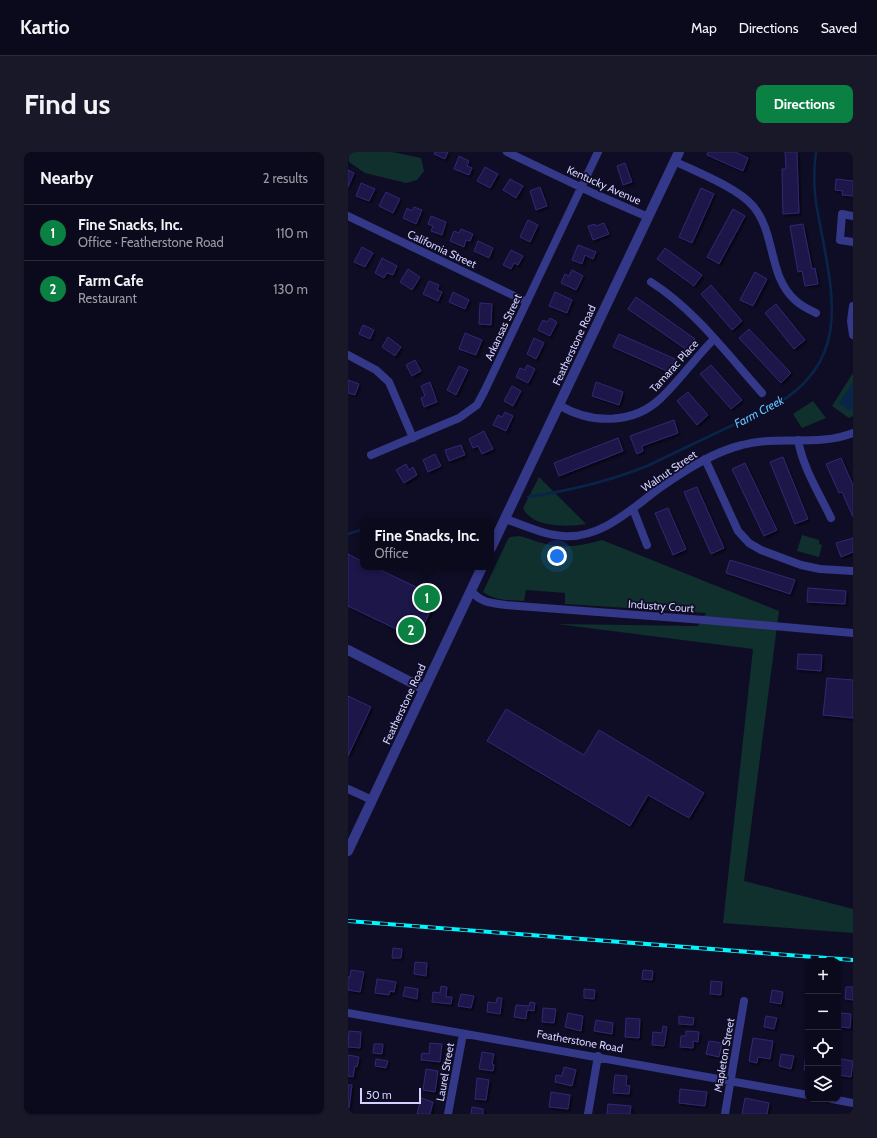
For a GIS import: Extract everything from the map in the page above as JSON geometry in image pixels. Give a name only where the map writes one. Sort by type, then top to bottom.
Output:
[{"type":"street","name":"Kentucky Avenue","points":[[507,152],[648,217]]},
{"type":"street","name":"Arkansas Street","points":[[371,455],[459,418],[477,405],[598,152]]},
{"type":"street","name":"Featherstone Road","points":[[494,542],[676,156]]},
{"type":"street","points":[[676,156],[739,193],[754,207],[765,225],[782,283],[794,300],[800,305],[816,313]]},
{"type":"street","points":[[853,216],[842,214],[840,240],[853,242]]},
{"type":"street","name":"California Street","points":[[348,216],[527,302]]},
{"type":"street","name":"Tamarac Place","points":[[651,282],[677,300],[688,310],[762,393]]},
{"type":"street","points":[[853,306],[851,321],[853,335]]},
{"type":"street","name":"Tamarac Place","points":[[559,405],[580,416],[606,419],[631,416],[644,410],[660,399],[714,339]]},
{"type":"street","points":[[348,355],[376,370],[389,382],[413,438]]},
{"type":"street","name":"Walnut Street","points":[[505,519],[557,536],[575,536],[593,532],[605,527],[681,474],[705,459],[724,450],[742,445],[773,440],[815,441],[833,438],[853,432]]},
{"type":"street","points":[[798,440],[804,464],[832,518]]},
{"type":"street","points":[[705,459],[738,531],[749,544],[761,550],[820,569],[853,571]]},
{"type":"street","points":[[633,508],[647,545]]},
{"type":"street","name":"Featherstone Road","points":[[348,850],[481,570]]},
{"type":"street","name":"Industry Court","points":[[471,591],[478,599],[484,602],[506,605],[853,633]]},
{"type":"street","points":[[348,650],[424,689]]},
{"type":"street","points":[[348,789],[372,800]]},
{"type":"street","name":"Mapleton Street","points":[[724,1114],[744,1000]]},
{"type":"street","name":"Featherstone Road","points":[[348,1013],[463,1034],[598,1056],[805,1094]]},
{"type":"street","name":"Laurel Street","points":[[448,1114],[463,1034]]},
{"type":"street","points":[[588,1114],[598,1056]]},
{"type":"street","points":[[841,1101],[853,1103]]},
{"type":"green space","points":[[348,152],[392,152],[421,158],[424,171],[417,180],[406,183],[365,173],[349,162]]},
{"type":"green space","points":[[853,373],[853,416],[849,418],[832,406]]},
{"type":"green space","points":[[813,401],[826,418],[802,428],[793,414]]},
{"type":"green space","points":[[539,477],[586,524],[570,526],[551,525],[542,523],[528,515],[523,508]]},
{"type":"green space","points":[[802,535],[819,540],[819,544],[822,545],[819,557],[797,551]]},
{"type":"green space","points":[[510,537],[524,537],[557,546],[580,545],[602,540],[779,611],[744,881],[853,909],[853,933],[723,923],[753,649],[557,624],[698,626],[706,613],[565,604],[565,593],[526,590],[524,601],[503,600],[492,597],[483,592]]},
{"type":"water","points":[[853,382],[853,407],[850,411],[839,403]]},
{"type":"building","points":[[435,152],[448,152],[445,159],[434,154]]},
{"type":"building","points":[[708,152],[735,152],[748,158],[743,171],[707,155]]},
{"type":"building","points":[[785,152],[797,152],[799,213],[783,214],[782,169],[786,169]]},
{"type":"building","points":[[459,156],[469,161],[467,166],[472,168],[469,175],[454,169]]},
{"type":"building","points":[[625,163],[632,182],[623,185],[617,166]]},
{"type":"building","points":[[485,167],[498,174],[490,188],[477,181]]},
{"type":"building","points":[[348,170],[354,173],[348,187]]},
{"type":"building","points":[[510,179],[523,186],[516,198],[503,190]]},
{"type":"building","points":[[836,179],[853,181],[853,196],[842,195],[843,191],[835,190]]},
{"type":"building","points":[[361,183],[375,189],[369,201],[356,196]]},
{"type":"building","points":[[540,187],[547,206],[536,210],[530,191]]},
{"type":"building","points":[[701,188],[714,194],[692,243],[679,237]]},
{"type":"building","points":[[386,192],[400,199],[393,213],[379,206]]},
{"type":"building","points":[[414,207],[422,210],[416,224],[403,218],[407,208],[412,211]]},
{"type":"building","points":[[733,209],[745,216],[719,264],[707,257]]},
{"type":"building","points":[[431,216],[446,222],[442,235],[431,231],[433,226],[428,224]]},
{"type":"building","points":[[528,220],[538,225],[530,242],[520,237]]},
{"type":"building","points":[[604,223],[609,234],[593,240],[588,226],[595,224],[596,226]]},
{"type":"building","points":[[803,224],[812,269],[815,268],[818,284],[805,286],[802,271],[798,272],[790,226]]},
{"type":"building","points":[[461,229],[473,234],[470,241],[466,240],[464,247],[450,241],[454,231],[459,233]]},
{"type":"building","points":[[478,241],[493,248],[489,258],[474,251]]},
{"type":"building","points":[[578,245],[596,252],[593,259],[585,255],[582,264],[572,260]]},
{"type":"building","points":[[362,247],[373,253],[365,267],[354,262]]},
{"type":"building","points":[[665,248],[702,275],[694,286],[657,259]]},
{"type":"building","points":[[511,250],[523,256],[518,265],[514,263],[511,269],[503,265]]},
{"type":"building","points":[[382,258],[397,266],[393,275],[387,273],[384,278],[375,273]]},
{"type":"building","points":[[408,269],[420,277],[412,290],[400,282]]},
{"type":"building","points":[[572,270],[583,276],[576,290],[561,283],[565,274],[569,276]]},
{"type":"building","points":[[755,272],[767,279],[753,306],[740,300]]},
{"type":"building","points":[[429,281],[439,285],[437,290],[442,292],[438,301],[423,294]]},
{"type":"building","points":[[711,285],[742,321],[732,330],[701,294]]},
{"type":"building","points":[[453,292],[469,300],[465,309],[449,302]]},
{"type":"building","points":[[555,292],[572,300],[567,313],[549,306]]},
{"type":"building","points":[[636,297],[695,339],[687,350],[628,309]]},
{"type":"building","points":[[480,303],[492,304],[491,325],[479,324]]},
{"type":"building","points":[[776,304],[805,340],[794,349],[765,313]]},
{"type":"building","points":[[550,318],[557,322],[550,336],[538,330],[543,320],[547,322]]},
{"type":"building","points":[[363,325],[374,330],[370,339],[359,334]]},
{"type":"building","points":[[749,329],[791,373],[781,383],[739,338]]},
{"type":"building","points":[[465,333],[482,340],[476,355],[459,349]]},
{"type":"building","points":[[619,334],[675,359],[669,372],[613,347]]},
{"type":"building","points":[[388,337],[401,347],[395,356],[382,347]]},
{"type":"building","points":[[534,338],[544,343],[536,359],[527,354]]},
{"type":"building","points":[[415,360],[421,371],[412,376],[406,365]]},
{"type":"building","points":[[527,365],[535,369],[528,383],[516,377],[520,368],[525,370]]},
{"type":"building","points":[[711,365],[742,400],[731,409],[700,374]]},
{"type":"building","points":[[459,366],[468,370],[456,395],[447,390]]},
{"type":"building","points":[[348,380],[359,384],[355,395],[348,393]]},
{"type":"building","points":[[430,382],[437,402],[424,407],[421,398],[425,396],[421,386]]},
{"type":"building","points":[[596,382],[623,392],[619,405],[592,396]]},
{"type":"building","points":[[512,386],[521,391],[513,406],[504,401]]},
{"type":"building","points":[[688,392],[708,415],[697,425],[677,401]]},
{"type":"building","points":[[505,412],[513,416],[506,431],[493,425],[498,415],[502,417]]},
{"type":"building","points":[[674,420],[678,433],[642,446],[643,451],[637,454],[630,436]]},
{"type":"building","points":[[484,431],[493,449],[482,454],[478,446],[473,448],[469,439]]},
{"type":"building","points":[[618,438],[623,451],[559,476],[554,463]]},
{"type":"building","points":[[461,445],[465,455],[449,461],[445,450]]},
{"type":"building","points":[[435,454],[441,466],[428,472],[423,460]]},
{"type":"building","points":[[783,457],[808,519],[795,524],[770,462]]},
{"type":"building","points":[[841,458],[853,485],[853,517],[842,492],[839,493],[826,464]]},
{"type":"building","points":[[745,463],[777,530],[764,536],[732,469]]},
{"type":"building","points":[[406,464],[409,470],[413,467],[417,475],[404,483],[396,470]]},
{"type":"building","points":[[697,487],[724,548],[711,554],[684,492]]},
{"type":"building","points":[[668,508],[686,549],[673,555],[655,513]]},
{"type":"building","points":[[853,538],[853,552],[841,557],[836,543]]},
{"type":"building","points":[[348,554],[360,560],[360,570],[380,570],[437,597],[417,639],[348,606]]},
{"type":"building","points":[[730,560],[795,580],[790,594],[726,573]]},
{"type":"building","points":[[808,588],[846,591],[845,604],[807,602]]},
{"type":"building","points":[[798,654],[822,655],[821,671],[797,669]]},
{"type":"building","points":[[827,678],[853,680],[853,718],[823,715]]},
{"type":"building","points":[[348,696],[371,707],[348,756]]},
{"type":"building","points":[[506,709],[584,755],[599,730],[704,793],[689,818],[648,795],[630,826],[487,741]]},
{"type":"building","points":[[393,948],[402,949],[401,958],[392,958]]},
{"type":"building","points":[[415,962],[427,963],[426,976],[414,974]]},
{"type":"building","points":[[351,970],[364,972],[360,992],[348,990],[348,977],[350,977]]},
{"type":"building","points":[[643,970],[653,971],[652,980],[642,979]]},
{"type":"building","points":[[377,979],[396,982],[394,992],[390,991],[389,995],[375,993]]},
{"type":"building","points":[[711,981],[722,982],[721,995],[710,994]]},
{"type":"building","points":[[441,986],[447,987],[446,997],[452,997],[451,1004],[432,1002],[433,992],[440,993]]},
{"type":"building","points":[[405,987],[418,989],[417,999],[403,996]]},
{"type":"building","points":[[846,987],[853,987],[853,1000],[845,999]]},
{"type":"building","points":[[584,989],[595,990],[594,999],[584,998]]},
{"type":"building","points":[[772,990],[783,992],[781,1004],[770,1002]]},
{"type":"building","points":[[461,994],[474,996],[471,1008],[458,1006]]},
{"type":"building","points":[[497,998],[502,998],[500,1014],[487,1012],[488,1002],[496,1003]]},
{"type":"building","points":[[530,1002],[535,1003],[534,1011],[527,1010],[526,1019],[514,1017],[516,1005],[529,1006]]},
{"type":"building","points":[[543,1008],[556,1009],[554,1023],[542,1022]]},
{"type":"building","points":[[568,1013],[583,1016],[581,1031],[565,1027]]},
{"type":"building","points":[[841,1013],[851,1014],[850,1028],[841,1027]]},
{"type":"building","points":[[679,1016],[694,1018],[693,1025],[679,1024]]},
{"type":"building","points":[[766,1016],[777,1018],[774,1029],[764,1027]]},
{"type":"building","points":[[626,1018],[640,1019],[639,1038],[625,1037]]},
{"type":"building","points":[[596,1020],[613,1023],[612,1034],[594,1031]]},
{"type":"building","points":[[663,1026],[667,1027],[664,1046],[652,1045],[653,1032],[662,1033]]},
{"type":"building","points":[[349,1031],[361,1032],[360,1048],[348,1047]]},
{"type":"building","points":[[686,1031],[699,1032],[698,1042],[693,1041],[693,1048],[680,1047],[681,1036],[686,1036]]},
{"type":"building","points":[[753,1038],[773,1041],[770,1059],[758,1057],[757,1063],[749,1061]]},
{"type":"building","points":[[709,1041],[722,1043],[719,1057],[706,1054]]},
{"type":"building","points":[[430,1043],[442,1044],[440,1062],[421,1060],[422,1053],[429,1054]]},
{"type":"building","points":[[374,1044],[383,1044],[382,1054],[373,1053]]},
{"type":"building","points":[[482,1052],[494,1054],[492,1064],[494,1065],[493,1071],[479,1069]]},
{"type":"building","points":[[781,1054],[794,1056],[791,1069],[779,1066]]},
{"type":"building","points":[[348,1055],[359,1057],[357,1067],[355,1066],[353,1077],[348,1076]]},
{"type":"building","points":[[376,1059],[388,1061],[386,1068],[375,1066]]},
{"type":"building","points":[[841,1059],[853,1061],[851,1077],[841,1075]]},
{"type":"building","points":[[564,1067],[576,1070],[572,1086],[555,1082],[556,1075],[562,1076]]},
{"type":"building","points":[[426,1069],[438,1071],[435,1092],[423,1090]]},
{"type":"building","points":[[615,1075],[627,1076],[626,1085],[630,1086],[629,1094],[613,1093]]},
{"type":"building","points":[[477,1078],[489,1080],[486,1100],[475,1099]]},
{"type":"building","points":[[348,1085],[352,1085],[349,1108],[348,1108]]},
{"type":"building","points":[[680,1089],[707,1092],[705,1106],[679,1103]]},
{"type":"building","points":[[551,1092],[570,1095],[568,1109],[549,1107]]},
{"type":"building","points":[[421,1098],[433,1102],[430,1114],[417,1114]]},
{"type":"building","points":[[745,1098],[769,1103],[767,1114],[742,1114]]},
{"type":"building","points":[[608,1104],[631,1106],[630,1114],[607,1114]]},
{"type":"building","points":[[472,1107],[483,1109],[483,1114],[471,1114]]},
{"type":"waterway","name":"Farm Creek","points":[[528,497],[588,485],[647,466],[777,404],[801,386],[817,366],[827,345],[831,322],[829,272],[817,211],[814,186],[816,152]]},
{"type":"waterway","name":"Farm Creek","points":[[348,534],[360,530]]},
{"type":"railway","points":[[348,921],[853,960]]},
{"type":"place","name":"Fine Snacks, Inc.","points":[[427,598]]},
{"type":"place","name":"Farm Cafe","points":[[411,630]]}]
